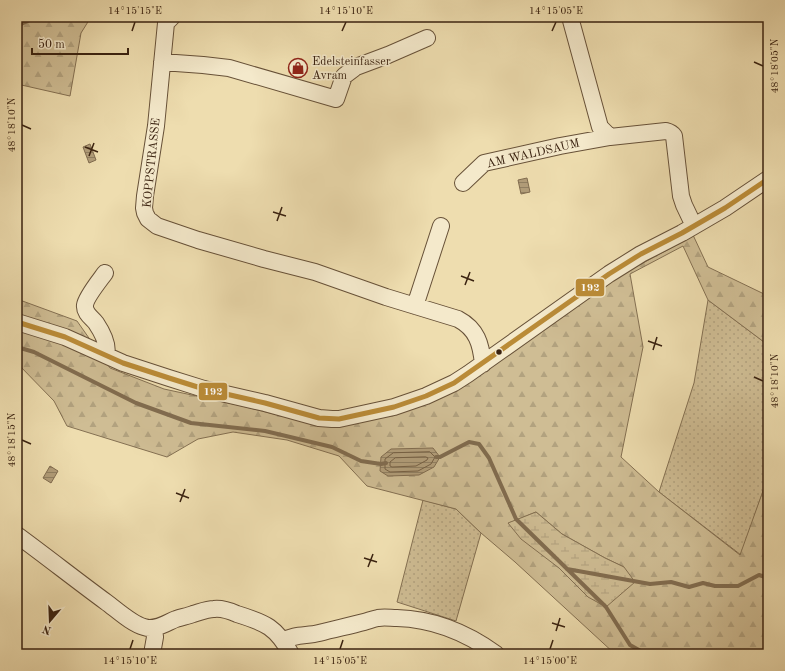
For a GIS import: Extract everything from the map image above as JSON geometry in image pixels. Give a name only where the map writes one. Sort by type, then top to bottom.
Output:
[{"type":"street","name":"KOPPSTRASSE","points":[[172,17],[166,23],[156,126],[145,196],[144,208],[148,219],[157,226],[198,240],[315,272],[415,306],[452,316],[470,327],[480,344],[483,364]]},
{"type":"street","points":[[570,17],[600,127],[610,137]]},
{"type":"street","points":[[162,62],[229,68],[336,99],[344,76],[356,67],[427,38]]},
{"type":"street","name":"AM WALDSAUM","points":[[462,183],[484,163],[560,146],[610,137],[666,131],[672,133],[674,136],[681,196],[694,226]]},
{"type":"street","points":[[17,322],[64,337],[123,363],[187,384],[319,418],[332,419],[347,417],[406,403],[438,391],[454,383],[609,274],[641,254],[725,208],[768,179]]},
{"type":"street","points":[[415,306],[441,226]]},
{"type":"street","points":[[105,273],[87,299],[85,307],[86,312],[96,323],[105,341],[107,347],[106,355]]},
{"type":"street","points":[[17,535],[137,624],[146,628],[154,628],[176,619],[215,608],[260,621],[271,628],[287,647]]},
{"type":"street","points":[[287,647],[287,638],[295,636],[311,635],[380,618],[411,619],[444,626],[467,636],[489,648],[496,654]]},
{"type":"street","points":[[152,654],[155,637],[154,628]]},
{"type":"green space","points":[[17,17],[91,17],[81,33],[70,96],[17,84]]},
{"type":"green space","points":[[693,235],[708,267],[768,297],[768,345],[708,300],[683,246],[630,274],[643,347],[621,457],[659,492],[740,555],[768,477],[768,654],[615,654],[456,509],[367,486],[339,456],[287,440],[233,432],[198,439],[167,457],[67,426],[54,401],[17,363],[17,299],[77,321],[110,368],[164,389],[238,405],[314,424],[388,413],[532,333],[628,271]],"holes":[[[536,512],[562,534],[605,558],[624,567],[588,597],[559,568],[509,523]]]},
{"type":"green space","points":[[708,300],[768,345],[768,477],[741,555],[659,492],[694,383]]},
{"type":"green space","points":[[423,500],[456,509],[481,533],[456,621],[397,602]]},
{"type":"green space","points":[[536,512],[562,534],[624,567],[635,582],[606,607],[588,597],[559,568],[521,539],[508,523]]},
{"type":"water","points":[[90,144],[96,160],[89,163],[83,147]]},
{"type":"water","points":[[527,178],[530,192],[521,194],[518,180]]},
{"type":"water","points":[[433,448],[440,457],[434,467],[419,475],[388,476],[380,471],[381,457],[391,449]]},
{"type":"water","points":[[50,466],[58,471],[51,483],[43,478]]},
{"type":"waterway","points":[[17,26],[36,17]]},
{"type":"waterway","points":[[17,347],[34,352],[136,403],[191,423],[265,431],[332,447],[361,461],[381,464],[386,463]]},
{"type":"waterway","points":[[436,457],[440,457],[469,442],[479,444],[489,458],[516,519],[606,607],[630,645],[646,654]]},
{"type":"waterway","points":[[567,569],[650,584],[671,582],[689,587],[703,583],[715,586],[738,586],[759,575],[768,578]]},
{"type":"transit line","name":"192","points":[[17,322],[65,337],[123,363],[204,389],[265,403],[319,418],[339,419],[394,407],[426,396],[454,383],[609,274],[641,254],[682,233],[725,208],[768,179]]},
{"type":"place","name":"Edelsteinfasser Avram","points":[[298,68]]}]
